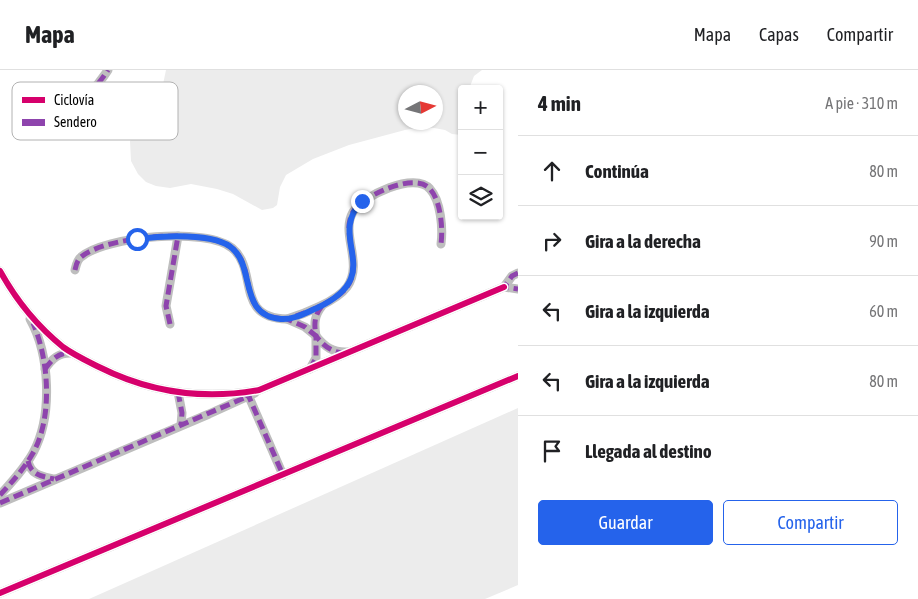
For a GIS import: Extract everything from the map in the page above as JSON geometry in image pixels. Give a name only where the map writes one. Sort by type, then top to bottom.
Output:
[{"type":"street","points":[[100,82],[108,70]]},
{"type":"street","points":[[287,319],[322,306],[344,291],[350,282],[354,269],[351,218],[357,206],[369,197],[402,184],[413,183],[426,186],[430,189],[436,200],[443,228],[441,244]]},
{"type":"street","points":[[170,324],[166,306],[178,236]]},
{"type":"street","points":[[75,270],[81,256],[97,248],[137,239],[178,236],[221,243],[233,248],[241,260],[248,289],[257,308],[272,318],[287,319],[305,327],[322,344],[334,351],[350,352]]},
{"type":"street","points":[[0,270],[24,308],[48,334],[72,353],[107,371],[132,382],[178,392],[206,395],[246,395]]},
{"type":"street","points":[[0,503],[181,426],[246,395],[350,352],[513,289],[512,276],[518,273]]},
{"type":"street","points":[[310,369],[316,358],[314,320],[316,313],[322,306]]},
{"type":"street","points":[[0,495],[28,461],[39,439],[43,422],[46,390],[45,369],[39,339],[24,308]]},
{"type":"street","points":[[45,369],[57,356],[66,352],[72,353]]},
{"type":"street","points":[[0,593],[518,376]]},
{"type":"street","points":[[178,392],[182,413],[181,426]]},
{"type":"street","points":[[246,395],[283,475]]},
{"type":"street","points":[[28,461],[30,468],[36,474],[54,479]]},
{"type":"shaded area","points":[[166,70],[482,70],[474,76],[471,85],[458,85],[458,135],[443,130],[443,85],[398,85],[398,130],[405,130],[349,145],[313,159],[286,175],[280,187],[277,205],[273,208],[262,210],[233,194],[191,184],[170,188],[156,186],[146,182],[138,174],[131,161],[131,140],[178,140],[178,82],[163,82]]},
{"type":"shaded area","points":[[518,408],[518,585],[485,599],[89,599]]},
{"type":"marked path","points":[[99,82],[108,70]]},
{"type":"marked path","points":[[322,306],[315,320],[316,336],[305,327],[287,319],[328,302],[347,287],[352,278],[353,268],[349,230],[350,221],[353,212],[358,206],[377,193],[401,184],[413,183],[423,184],[430,189],[439,208],[442,231],[441,244]]},
{"type":"marked path","points":[[170,324],[166,306],[178,236]]},
{"type":"marked path","points":[[75,270],[80,258],[93,250],[133,239],[180,236],[219,241],[232,248],[240,257],[245,268],[253,302],[260,311],[271,317],[287,319]]},
{"type":"marked path","points":[[518,273],[512,276],[504,287],[518,289]]},
{"type":"marked path","points":[[0,495],[18,475],[33,453],[44,423],[46,406],[45,371],[43,354],[33,323]]},
{"type":"marked path","points":[[310,369],[316,358],[316,336],[328,348],[343,353]]},
{"type":"marked path","points":[[45,369],[56,357],[72,353]]},
{"type":"marked path","points":[[178,392],[182,413],[181,425]]},
{"type":"marked path","points":[[245,394],[249,397],[283,475]]},
{"type":"marked path","points":[[0,503],[251,395]]},
{"type":"marked path","points":[[28,461],[29,466],[34,472],[54,479]]},
{"type":"cycle path","points":[[0,271],[20,302],[36,321],[53,339],[72,353],[118,376],[137,383],[177,392],[197,394],[238,393],[259,390],[504,287]]},
{"type":"cycle path","points":[[0,593],[518,376]]},
{"type":"route","points":[[137,239],[183,236],[221,243],[233,248],[241,260],[248,289],[257,308],[272,318],[287,319],[322,306],[348,287],[354,269],[351,218],[353,212],[362,201]]}]
